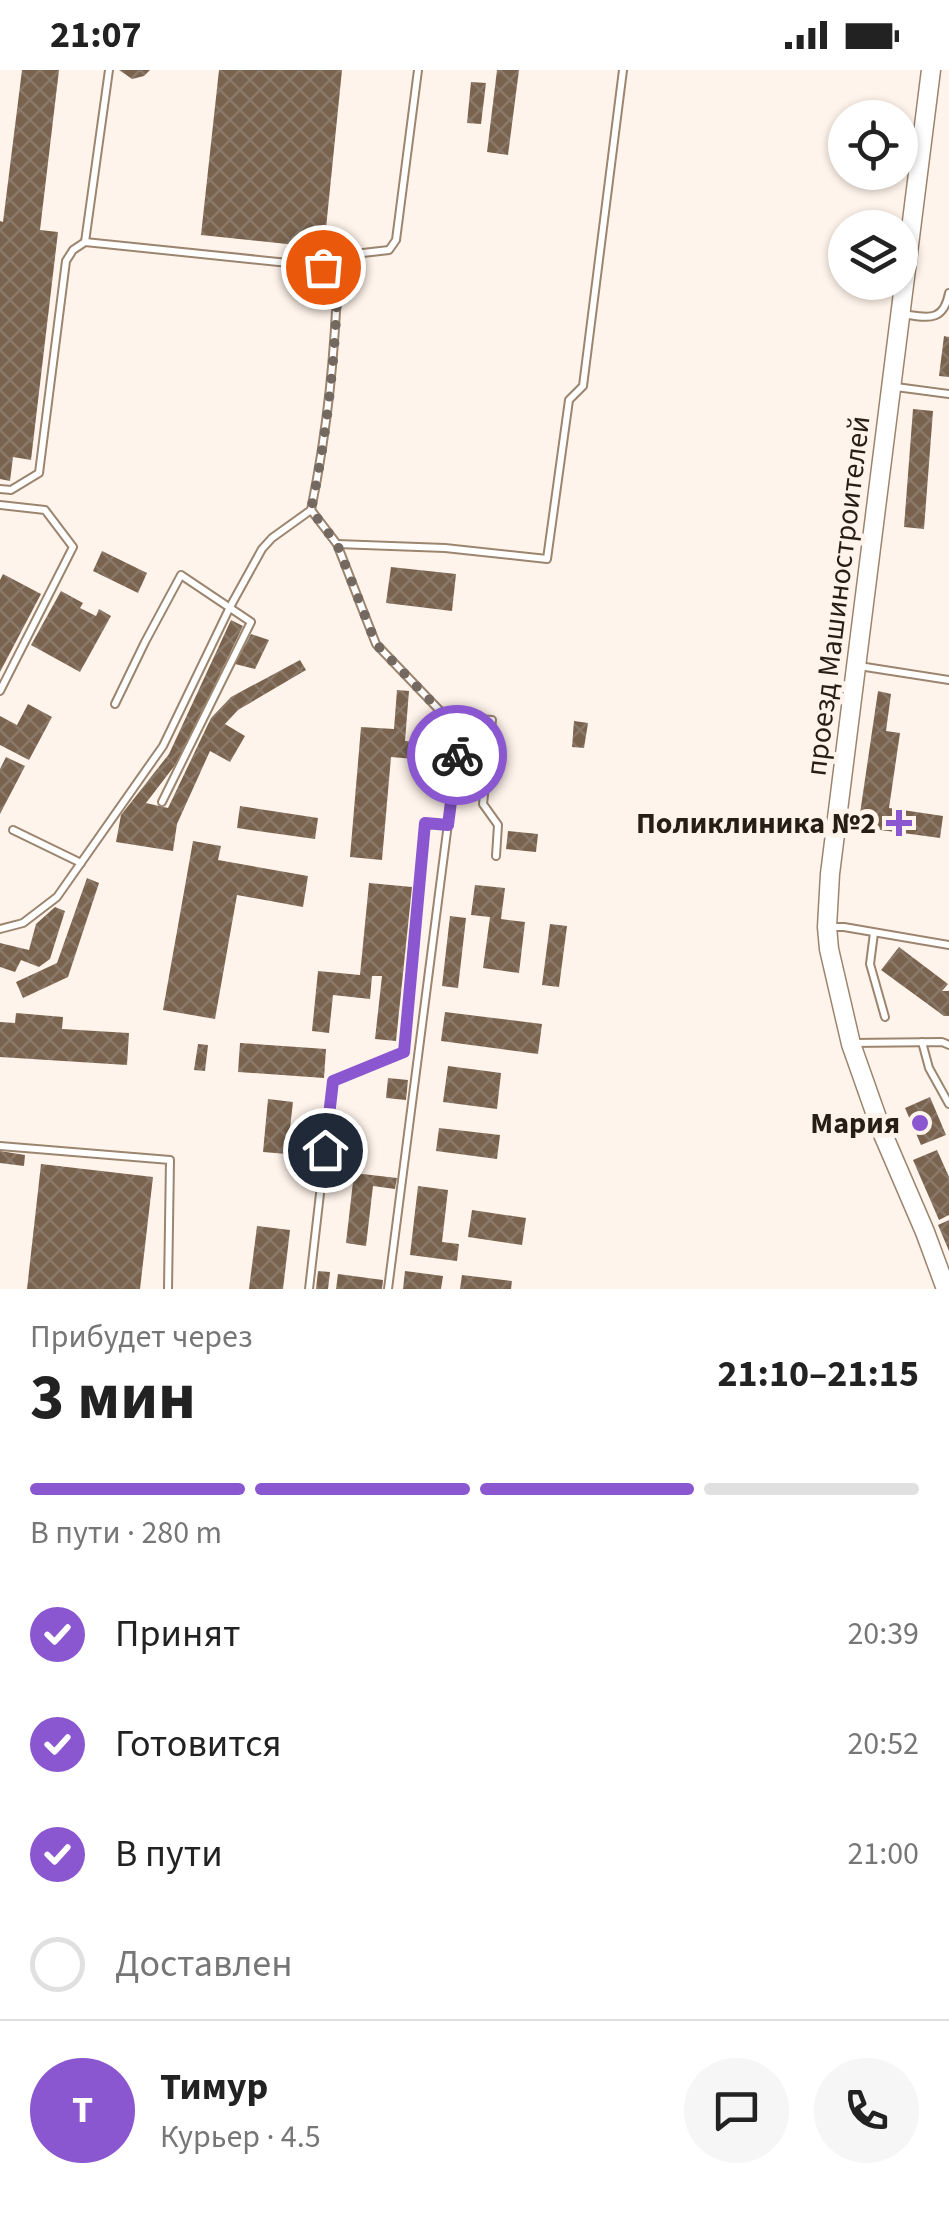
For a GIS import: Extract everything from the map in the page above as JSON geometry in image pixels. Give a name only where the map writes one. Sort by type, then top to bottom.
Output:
[{"type":"main road","points":[[902,210],[920,70]]},
{"type":"main road","name":"проезд Машиностроителей","points":[[886,385],[900,314],[931,70]]},
{"type":"main road","name":"проезд Машиностроителей","points":[[892,300],[827,927],[851,1044],[946,1289]]},
{"type":"main road","name":"проезд Машиностроителей","points":[[852,665],[820,874],[817,945],[831,1012],[864,1120],[934,1289]]},
{"type":"lane","points":[[85,242],[109,70]]},
{"type":"lane","points":[[0,929],[24,923],[57,897],[164,746],[262,549],[311,510],[332,390],[338,268],[354,254],[389,250],[396,240],[418,70]]},
{"type":"lane","points":[[337,544],[445,548],[547,559],[569,400],[583,386],[623,70]]},
{"type":"lane","points":[[0,489],[11,490],[39,474],[66,261],[85,242],[338,268]]},
{"type":"lane","points":[[900,314],[937,315],[946,308],[949,294]]},
{"type":"lane","points":[[886,385],[949,394]]},
{"type":"lane","points":[[0,505],[44,510],[73,547],[0,691]]},
{"type":"lane","points":[[311,510],[337,544],[376,644],[445,716],[458,746],[388,1289]]},
{"type":"lane","points":[[115,704],[182,576],[250,622],[162,802]]},
{"type":"lane","points":[[852,665],[949,680]]},
{"type":"lane","points":[[445,716],[492,720],[483,804],[498,825],[496,856]]},
{"type":"lane","points":[[308,1289],[333,1081],[404,1052],[425,823],[448,825]]},
{"type":"lane","points":[[13,830],[81,863]]},
{"type":"lane","points":[[827,927],[949,944]]},
{"type":"lane","points":[[874,933],[870,964],[885,1017]]},
{"type":"lane","points":[[922,1042],[929,1068],[949,1104]]},
{"type":"lane","points":[[851,1044],[949,1045]]},
{"type":"lane","points":[[0,1146],[170,1160],[168,1289]]},
{"type":"building","points":[[22,70],[59,70],[40,230],[58,232],[31,460],[13,457],[10,481],[0,479],[0,221],[3,222]]},
{"type":"building","points":[[119,70],[150,70],[132,79]]},
{"type":"building","points":[[219,70],[342,70],[324,248],[201,235]]},
{"type":"building","points":[[497,70],[519,70],[508,155],[487,152]]},
{"type":"building","points":[[471,82],[486,83],[481,124],[467,123]]},
{"type":"building","points":[[944,336],[949,337],[949,377],[939,376]]},
{"type":"building","points":[[913,409],[933,411],[924,529],[904,527]]},
{"type":"building","points":[[102,551],[147,573],[138,593],[93,571]]},
{"type":"building","points":[[391,567],[456,574],[452,611],[386,603]]},
{"type":"building","points":[[3,574],[41,594],[0,672],[0,580]]},
{"type":"building","points":[[61,591],[83,603],[80,608],[96,616],[99,609],[111,616],[80,672],[31,645]]},
{"type":"building","points":[[231,620],[243,626],[179,760],[146,803],[168,808],[211,718],[231,697],[300,660],[306,670],[238,710],[225,724],[245,736],[230,762],[210,751],[177,824],[173,851],[116,842],[121,815],[169,754]]},
{"type":"building","points":[[251,634],[269,640],[255,669],[235,664]]},
{"type":"building","points":[[397,690],[409,691],[405,741],[451,745],[450,762],[391,757],[382,860],[350,857],[361,727],[394,729]]},
{"type":"building","points":[[878,691],[891,694],[886,731],[900,733],[889,808],[943,816],[940,838],[858,827]]},
{"type":"building","points":[[28,704],[52,717],[29,760],[0,745],[0,716],[17,725]]},
{"type":"building","points":[[574,721],[588,723],[584,748],[572,747]]},
{"type":"building","points":[[6,757],[25,766],[0,814],[0,769]]},
{"type":"building","points":[[240,806],[318,818],[315,839],[237,828]]},
{"type":"building","points":[[508,831],[538,834],[536,852],[506,849]]},
{"type":"building","points":[[193,841],[221,846],[218,860],[308,876],[303,907],[237,895],[215,1019],[163,1010]]},
{"type":"building","points":[[87,878],[99,883],[68,977],[23,998],[16,982],[57,963]]},
{"type":"building","points":[[369,883],[412,887],[396,1041],[375,1039],[382,976],[372,976],[370,999],[333,995],[329,1033],[312,1031],[318,971],[360,975]]},
{"type":"building","points":[[475,885],[505,888],[501,919],[525,922],[519,973],[483,968],[490,917],[471,915]]},
{"type":"building","points":[[55,907],[65,911],[50,959],[39,967],[21,960],[15,972],[0,967],[0,943],[29,950],[36,924]]},
{"type":"building","points":[[450,916],[466,918],[458,988],[442,986]]},
{"type":"building","points":[[550,924],[567,926],[559,987],[542,985]]},
{"type":"building","points":[[899,947],[948,984],[942,991],[949,991],[949,1016],[881,970]]},
{"type":"building","points":[[445,1012],[542,1024],[538,1054],[441,1041]]},
{"type":"building","points":[[16,1013],[63,1017],[62,1029],[129,1033],[127,1065],[0,1057],[0,1022],[15,1023]]},
{"type":"building","points":[[240,1043],[326,1049],[324,1078],[238,1072]]},
{"type":"building","points":[[198,1044],[208,1045],[205,1071],[194,1070]]},
{"type":"building","points":[[448,1066],[501,1073],[497,1109],[443,1102]]},
{"type":"building","points":[[388,1078],[408,1080],[406,1100],[386,1098]]},
{"type":"building","points":[[930,1097],[946,1135],[921,1145],[905,1108]]},
{"type":"building","points":[[268,1099],[293,1102],[287,1154],[263,1152]]},
{"type":"building","points":[[439,1128],[500,1135],[497,1159],[436,1151]]},
{"type":"building","points":[[340,1143],[360,1145],[358,1165],[338,1162]]},
{"type":"building","points":[[937,1150],[949,1177],[949,1215],[939,1220],[913,1160]]},
{"type":"building","points":[[0,1151],[25,1155],[24,1166],[0,1163]]},
{"type":"building","points":[[41,1164],[153,1177],[140,1289],[27,1289]]},
{"type":"building","points":[[354,1173],[397,1178],[395,1189],[373,1186],[366,1246],[346,1243]]},
{"type":"building","points":[[418,1186],[448,1190],[442,1242],[459,1244],[457,1261],[410,1255]]},
{"type":"building","points":[[472,1210],[526,1218],[522,1245],[468,1237]]},
{"type":"building","points":[[949,1220],[949,1251],[938,1225]]},
{"type":"building","points":[[257,1226],[290,1230],[283,1289],[249,1289]]},
{"type":"building","points":[[318,1271],[330,1272],[328,1289],[316,1289]]},
{"type":"building","points":[[405,1271],[443,1276],[441,1289],[403,1289]]},
{"type":"building","points":[[338,1274],[383,1280],[382,1289],[336,1289]]},
{"type":"building","points":[[462,1275],[512,1281],[511,1289],[460,1289]]},
{"type":"way so far","points":[[323,267],[338,268],[332,390],[311,510],[337,544],[376,644],[445,716],[458,746],[457,755]]},
{"type":"place","name":"Поликлиника №2","points":[[899,823]]},
{"type":"place","name":"Мария","points":[[920,1123]]},
{"type":"route","points":[[325,1150],[333,1081],[404,1052],[425,823],[448,825],[457,755]]}]
